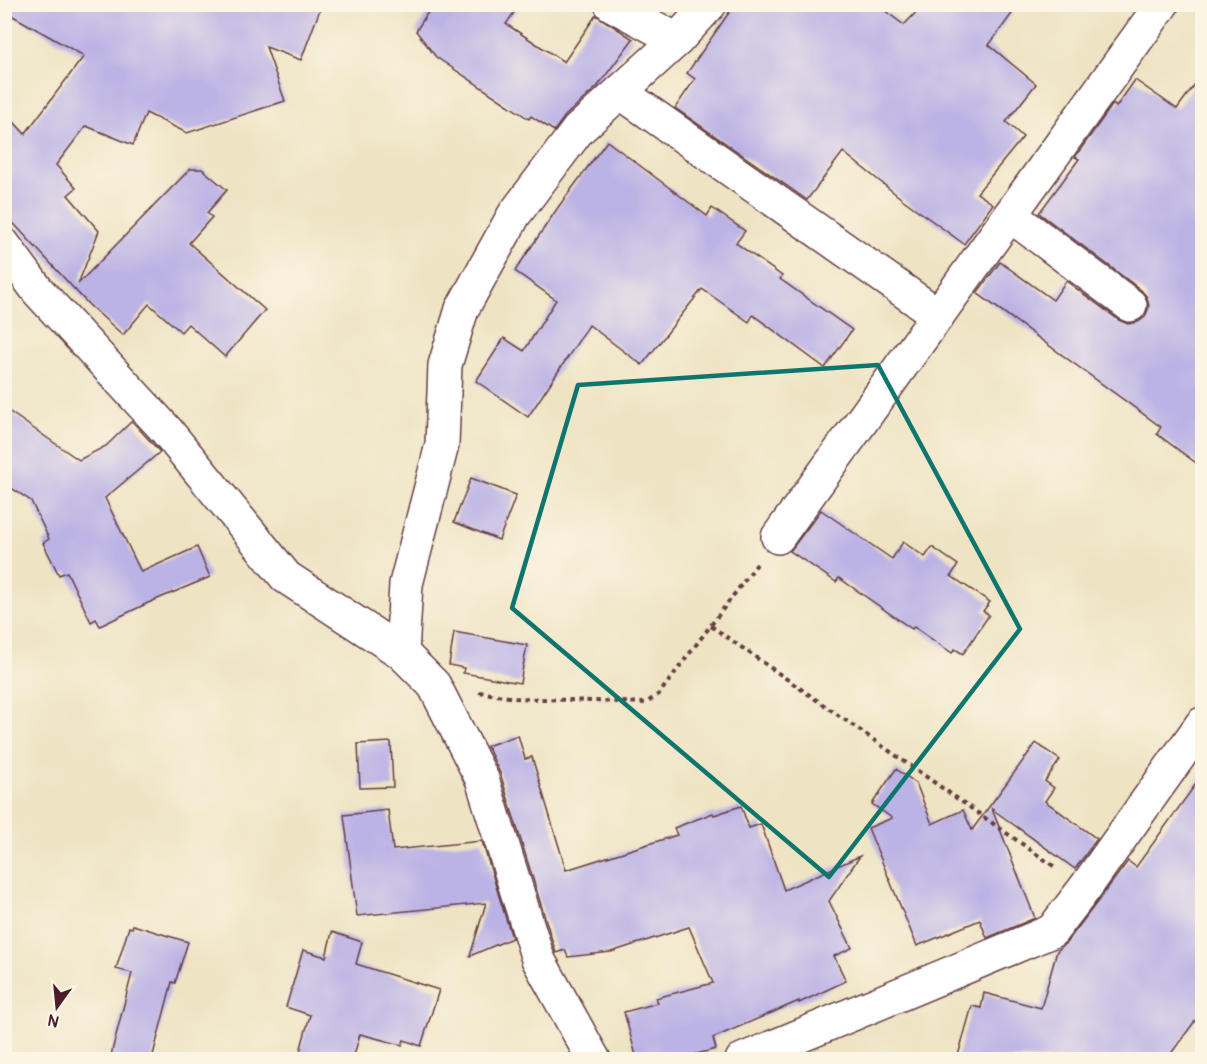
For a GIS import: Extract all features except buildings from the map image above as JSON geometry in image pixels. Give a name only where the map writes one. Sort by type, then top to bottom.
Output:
[{"type":"street","points":[[611,4],[677,40]]},
{"type":"street","points":[[402,653],[406,584],[442,445],[445,365],[462,309],[514,215],[578,130],[677,40],[710,4]]},
{"type":"street","points":[[778,537],[1162,4]]},
{"type":"street","points":[[620,93],[938,315]]},
{"type":"street","points":[[1010,215],[1130,305]]},
{"type":"street","points":[[4,245],[38,291],[166,430],[286,577],[402,653],[434,685],[482,779],[538,958],[594,1059]]},
{"type":"street","points":[[742,1059],[1052,931],[1203,724]]},
{"type":"path","points":[[434,685],[515,698],[646,703],[659,694],[778,537]]},
{"type":"path","points":[[711,626],[1085,888]]},
{"type":"highlighted area","points":[[878,365],[1020,629],[829,877],[512,608],[578,385]]}]
